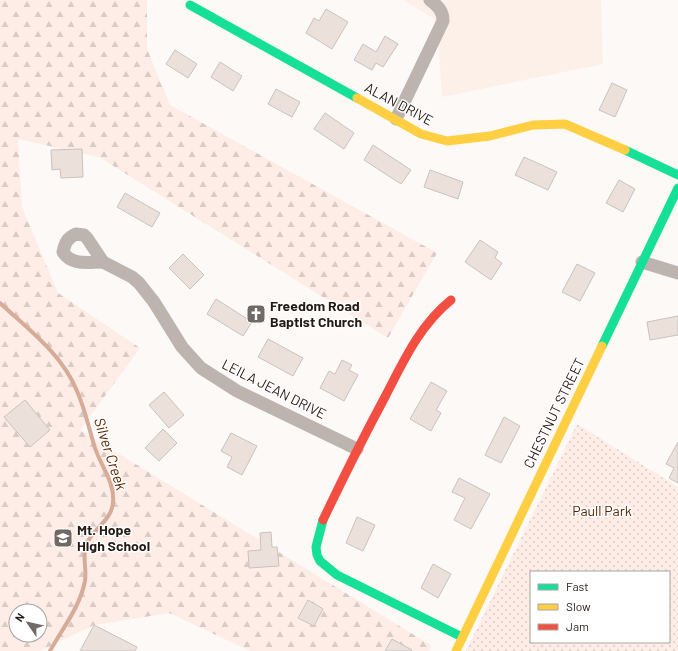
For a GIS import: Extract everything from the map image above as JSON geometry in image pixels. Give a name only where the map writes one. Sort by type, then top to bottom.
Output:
[{"type":"street","points":[[396,119],[443,22],[443,14],[430,0]]},
{"type":"street","name":"ALAN DRIVE","points":[[190,5],[421,134],[447,141],[490,136],[533,125],[565,124],[607,141],[678,175]]},
{"type":"street","name":"CHESTNUT STREET","points":[[456,651],[678,188]]},
{"type":"street","name":"LEILA JEAN DRIVE","points":[[103,262],[132,277],[138,283],[154,302],[182,347],[201,368],[238,391],[357,449]]},
{"type":"street","points":[[642,262],[678,273]]},
{"type":"street","points":[[451,300],[437,311],[416,338],[357,449],[320,526],[316,547],[320,561],[337,575],[462,637]]},
{"type":"shaded area","points":[[403,0],[601,0],[603,64],[442,97],[439,50],[433,18]]},
{"type":"green space","points":[[0,0],[147,0],[147,49],[170,105],[437,253],[388,338],[99,157],[18,139],[22,207],[58,293],[140,348],[80,430],[432,646],[429,651],[250,651],[169,613],[94,625],[40,651],[0,651]]},
{"type":"green space","name":"Paull Park","points":[[577,424],[678,487],[678,651],[466,651]]},
{"type":"building","points":[[326,9],[348,22],[332,49],[306,33],[314,18],[319,21]]},
{"type":"building","points":[[385,36],[398,44],[383,67],[376,63],[372,70],[354,60],[363,44],[376,52]]},
{"type":"building","points":[[175,50],[197,64],[188,78],[166,64]]},
{"type":"building","points":[[220,62],[242,76],[233,91],[211,77]]},
{"type":"building","points":[[612,83],[627,90],[615,117],[599,110]]},
{"type":"building","points":[[276,89],[300,102],[292,117],[268,104]]},
{"type":"building","points":[[325,113],[354,133],[344,149],[314,129]]},
{"type":"building","points":[[373,145],[411,170],[401,184],[364,160]]},
{"type":"building","points":[[82,149],[83,177],[61,178],[60,169],[52,170],[51,150]]},
{"type":"building","points":[[524,157],[557,172],[548,190],[515,175]]},
{"type":"building","points":[[430,170],[463,182],[458,199],[424,187]]},
{"type":"building","points":[[619,180],[635,189],[623,212],[606,203]]},
{"type":"building","points":[[125,193],[160,213],[152,227],[117,207]]},
{"type":"building","points":[[480,240],[498,252],[495,258],[502,263],[491,280],[465,262]]},
{"type":"building","points":[[183,254],[204,275],[190,289],[169,268]]},
{"type":"building","points":[[577,264],[595,273],[580,301],[562,292]]},
{"type":"building","points":[[216,299],[252,322],[243,336],[207,314]]},
{"type":"building","points":[[678,316],[678,335],[650,340],[647,322]]},
{"type":"building","points":[[268,339],[303,358],[293,376],[258,357]]},
{"type":"building","points":[[342,360],[352,365],[349,370],[358,375],[344,401],[320,388],[329,371],[335,374]]},
{"type":"building","points":[[431,382],[447,391],[436,410],[441,413],[431,431],[410,419]]},
{"type":"building","points":[[164,392],[184,415],[169,428],[149,405]]},
{"type":"building","points":[[25,400],[50,430],[30,447],[4,417]]},
{"type":"building","points":[[504,417],[520,426],[501,463],[485,455]]},
{"type":"building","points":[[163,429],[177,443],[159,461],[145,448]]},
{"type":"building","points":[[231,433],[257,446],[242,475],[227,467],[232,457],[221,451]]},
{"type":"building","points":[[678,442],[678,483],[669,478],[674,468],[666,464]]},
{"type":"building","points":[[459,478],[490,494],[471,529],[454,520],[465,498],[452,492]]},
{"type":"building","points":[[357,517],[375,525],[363,551],[346,543]]},
{"type":"building","points":[[271,532],[272,547],[277,547],[279,566],[249,568],[248,551],[261,550],[260,533]]},
{"type":"building","points":[[433,564],[451,574],[438,598],[421,588]]},
{"type":"building","points":[[308,600],[323,609],[314,626],[298,618]]},
{"type":"building","points":[[94,625],[137,647],[135,651],[80,651]]},
{"type":"building","points":[[392,639],[412,650],[385,651]]},
{"type":"waterway","name":"Silver Creek","points":[[0,303],[43,343],[63,365],[71,378],[85,412],[95,448],[112,488],[112,509],[106,520],[93,534],[86,545],[84,554],[85,581],[83,591],[70,618],[50,651]]},
{"type":"traffic: fast","points":[[190,5],[357,98]]},
{"type":"traffic: fast","points":[[625,150],[678,175]]},
{"type":"traffic: fast","points":[[602,346],[678,188]]},
{"type":"traffic: fast","points":[[323,520],[316,547],[317,555],[320,561],[337,575],[462,637]]},
{"type":"traffic: slow","points":[[357,98],[421,134],[447,141],[490,136],[533,125],[565,124],[625,150]]},
{"type":"traffic: slow","points":[[456,651],[602,346]]},
{"type":"traffic: jam","points":[[323,520],[406,356],[430,320],[451,300]]},
{"type":"place","name":"Freedom Road Baptist Church","points":[[256,314]]},
{"type":"place","name":"Mt. Hope High School","points":[[63,538]]}]
